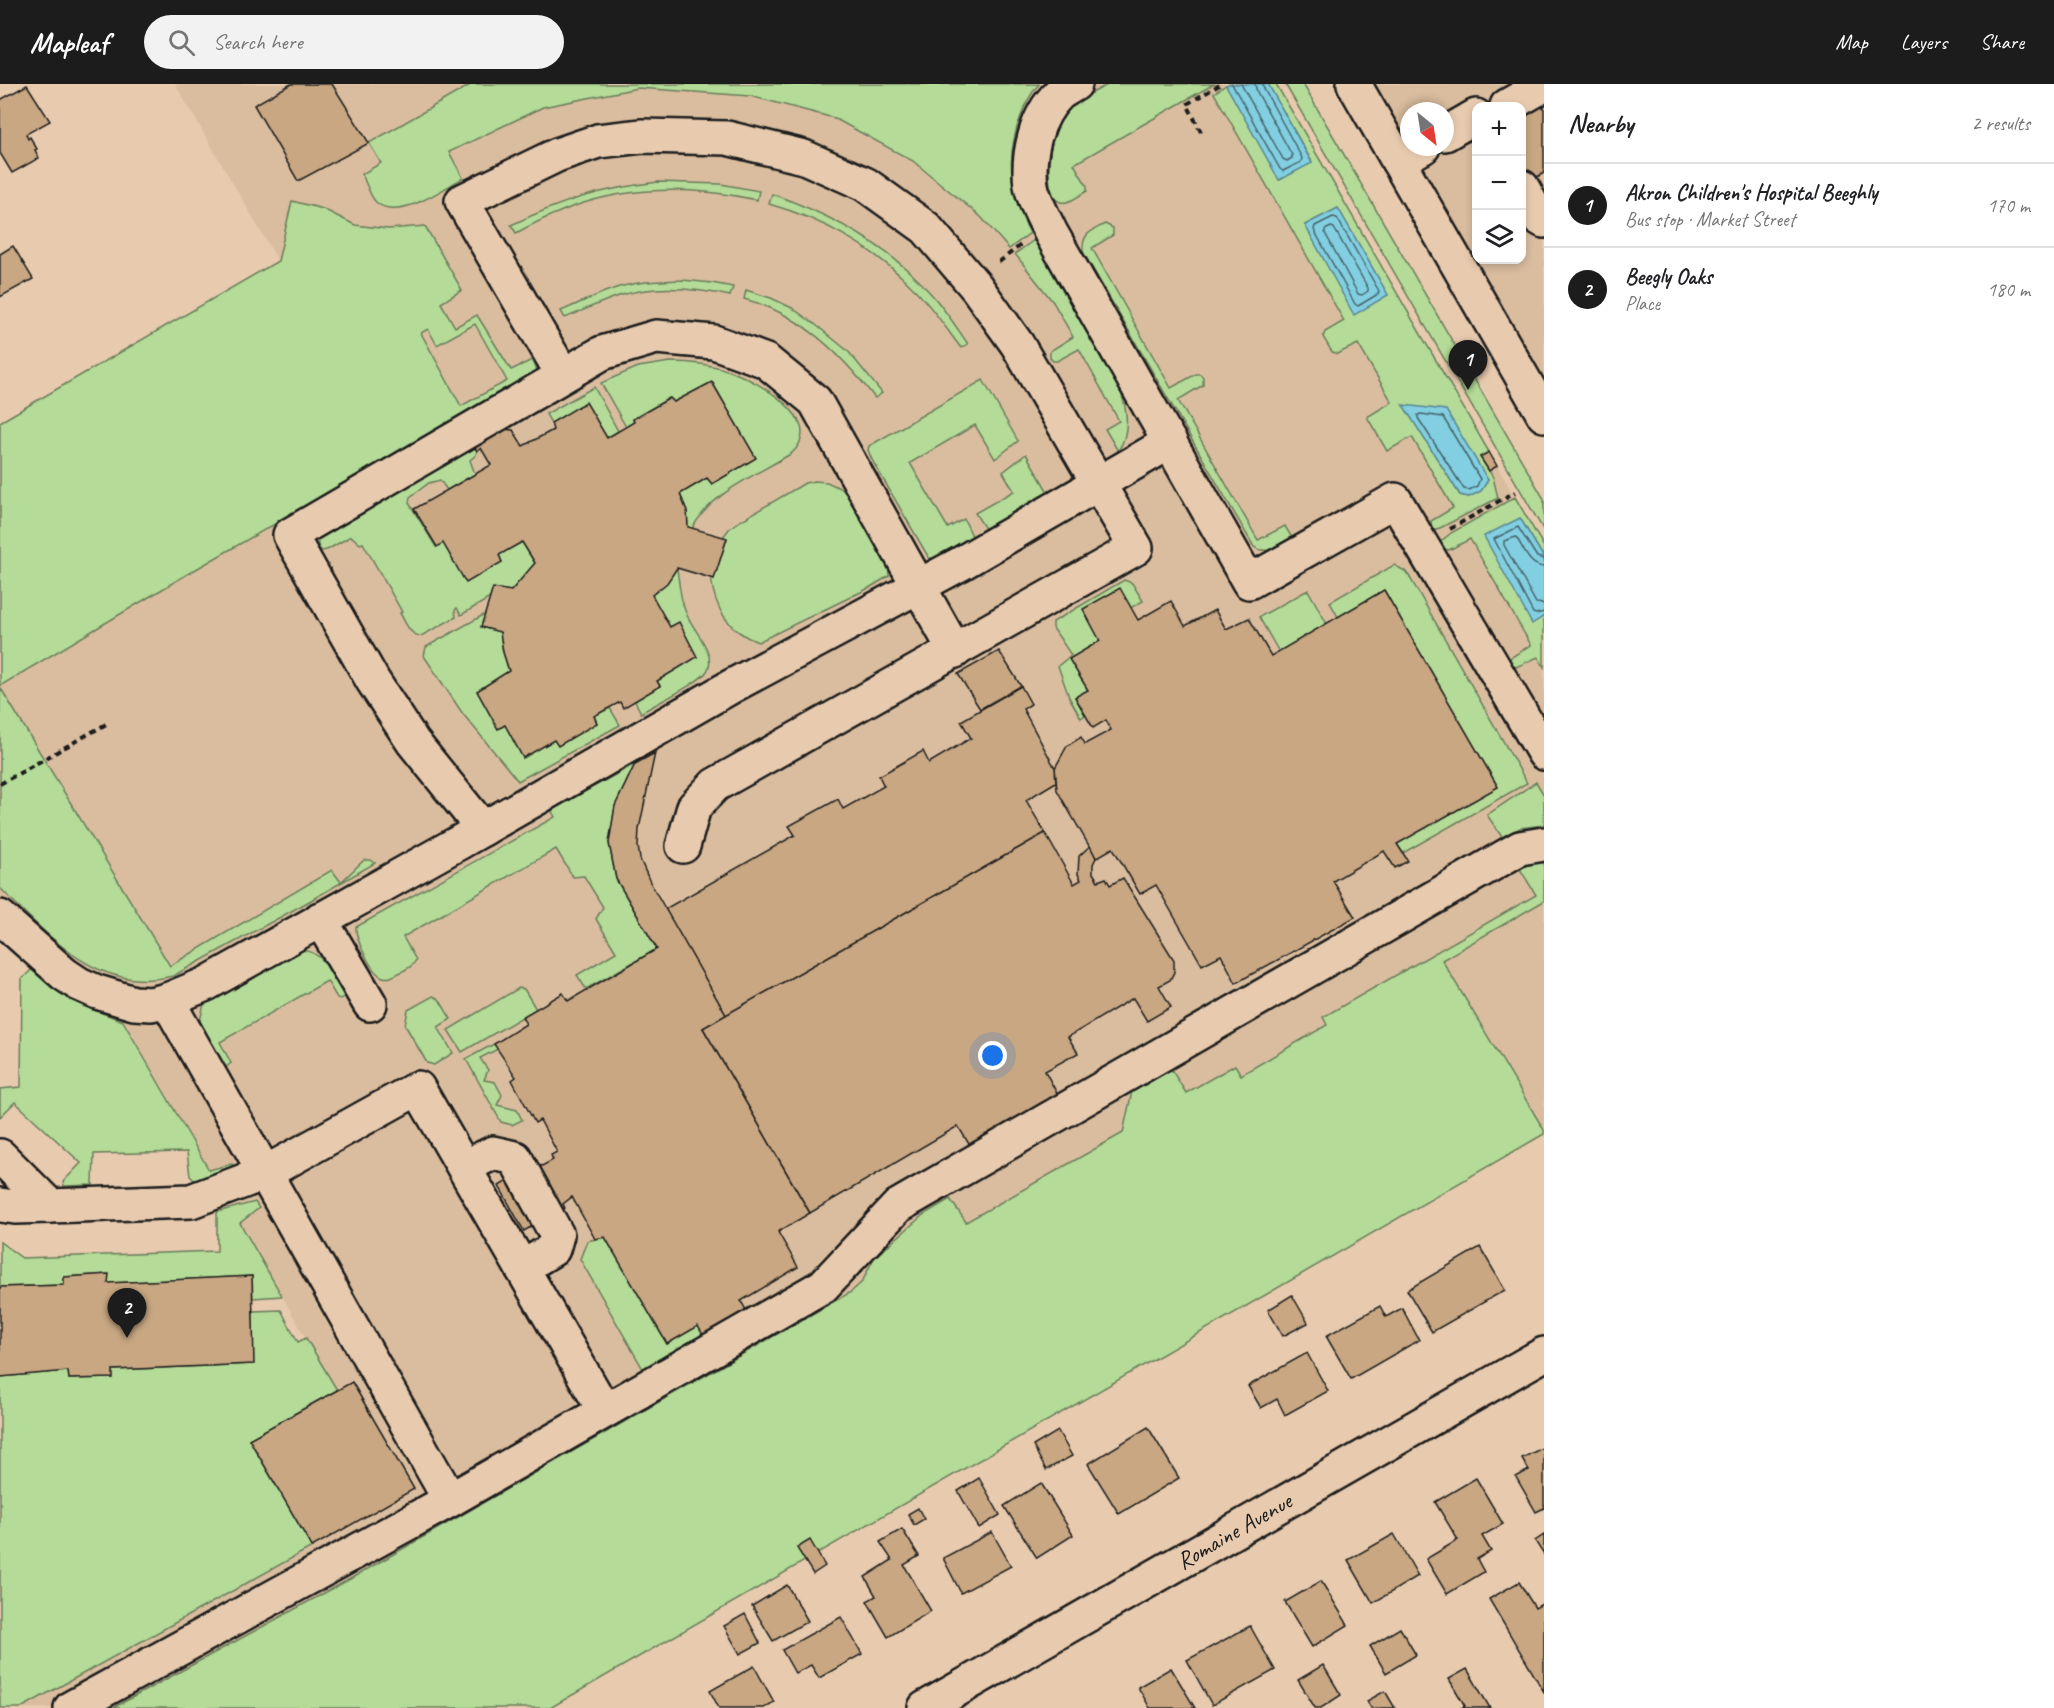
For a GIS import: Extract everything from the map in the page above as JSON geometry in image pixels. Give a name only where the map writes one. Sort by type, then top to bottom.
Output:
[{"type":"street","points":[[1075,84],[1059,95],[1045,114],[1035,136],[1030,155],[1031,187],[1051,233],[1249,582],[1395,500],[1544,753]]},
{"type":"street","points":[[1354,84],[1400,140]]},
{"type":"street","points":[[1492,102],[1521,84]]},
{"type":"street","points":[[1514,102],[1544,85]]},
{"type":"street","points":[[1454,129],[1472,118]]},
{"type":"street","points":[[563,375],[462,201],[557,155],[598,141],[642,136],[727,138],[804,157],[865,184],[926,228],[977,288],[1017,344],[1136,548],[715,785],[694,807],[683,846]]},
{"type":"street","points":[[1412,156],[1544,415]]},
{"type":"street","points":[[1526,196],[1539,218],[1544,221]]},
{"type":"street","points":[[483,829],[401,724],[373,681],[290,536],[602,353],[656,338],[714,342],[766,361],[815,401],[955,651]]},
{"type":"street","points":[[1,919],[64,974],[79,984],[134,1003],[151,1004],[167,1000],[206,984],[732,686],[919,587],[1170,442]]},
{"type":"street","points":[[71,1708],[450,1500],[823,1286],[898,1206],[1520,848],[1544,844]]},
{"type":"street","points":[[320,919],[370,1005]]},
{"type":"street","points":[[167,1000],[450,1500]]},
{"type":"street","points":[[0,1204],[15,1207],[191,1201],[265,1173],[418,1088],[604,1410]]},
{"type":"street","points":[[464,1167],[493,1153],[514,1158],[557,1234],[553,1250],[522,1268]]},
{"type":"street","points":[[0,1156],[50,1206]]},
{"type":"street","name":"Romaine Avenue","points":[[925,1708],[1544,1354]]},
{"type":"path","points":[[1201,132],[1187,104],[1221,84]]},
{"type":"path","points":[[998,263],[1025,242]]},
{"type":"path","points":[[1447,531],[1515,492]]},
{"type":"path","points":[[0,784],[108,723]]},
{"type":"shaded area","points":[[175,84],[1276,84],[1544,547],[1544,1130],[1442,960],[136,1708],[21,1708],[312,1547],[249,1439],[336,1390],[123,1021],[84,1006],[56,989],[0,941],[0,686],[191,572],[397,455],[278,261]]},
{"type":"shaded area","points":[[1354,84],[1544,84],[1544,415]]},
{"type":"green space","points":[[472,84],[1039,84],[1028,99],[1021,116],[1013,146],[1012,161],[1014,190],[1030,233],[1009,249],[981,217],[913,161],[834,118],[750,96],[638,88],[543,107],[449,152],[463,178],[444,189],[409,206],[386,208],[377,203],[370,194],[362,174],[381,163],[369,143]]},
{"type":"green space","points":[[1109,84],[1214,84],[1074,164],[1087,186],[1087,191],[1067,202],[1059,201],[1054,196],[1049,176],[1053,137],[1064,115],[1073,105]]},
{"type":"green space","points":[[1268,84],[1276,84],[1489,452],[1480,457],[1493,477],[1498,498],[1440,528],[1432,530],[1431,521],[1453,508],[1412,437],[1387,451],[1367,417],[1392,402],[1358,344],[1337,354],[1332,352],[1323,337],[1325,332],[1344,321],[1214,93],[1226,85],[1280,180],[1312,162]],"holes":[[[1338,208],[1388,295],[1305,225]],[[1404,406],[1488,480],[1481,491],[1469,497],[1460,495]]]},
{"type":"green space","points":[[1285,84],[1303,84],[1544,499],[1544,531]]},
{"type":"green space","points":[[658,182],[721,184],[759,191],[757,200],[683,190],[634,192],[585,202],[516,233],[511,225],[583,197],[618,188]]},
{"type":"green space","points":[[772,194],[817,212],[859,234],[899,262],[933,296],[968,344],[961,348],[919,294],[881,259],[827,226],[769,204]]},
{"type":"green space","points":[[292,201],[323,209],[355,225],[388,229],[425,226],[462,290],[441,303],[455,327],[477,315],[511,370],[532,360],[537,370],[534,375],[191,572],[0,686],[0,422],[278,261]],"holes":[[[475,324],[507,381],[461,406],[421,333],[428,329],[437,345]]]},
{"type":"green space","points":[[1105,224],[1113,228],[1113,235],[1092,248],[1171,388],[1196,374],[1203,377],[1203,385],[1178,400],[1258,540],[1285,526],[1292,538],[1278,546],[1269,550],[1254,547],[1083,252],[1086,237],[1091,231]]},
{"type":"green space","points":[[1034,240],[1118,385],[1124,401],[1126,427],[1118,451],[1105,429],[1119,421],[1079,349],[1057,361],[1050,358],[1050,351],[1073,337],[1053,302],[1015,254]]},
{"type":"green space","points":[[683,280],[733,287],[730,296],[690,289],[649,289],[615,297],[565,318],[561,311],[622,286]]},
{"type":"green space","points":[[746,290],[792,308],[816,325],[848,351],[882,393],[875,398],[833,351],[801,325],[764,305],[744,299]]},
{"type":"green space","points":[[670,362],[708,365],[756,383],[785,403],[795,415],[801,428],[801,440],[792,453],[723,494],[700,516],[692,529],[688,527],[687,511],[680,494],[707,478],[712,484],[755,458],[712,382],[674,402],[669,398],[633,419],[634,422],[626,427],[601,383],[638,367]]},
{"type":"green space","points":[[983,380],[1018,441],[995,459],[975,425],[910,463],[948,528],[964,519],[975,542],[942,559],[929,558],[872,460],[868,450],[869,446]]},
{"type":"green space","points":[[594,387],[618,431],[607,438],[586,403],[551,423],[546,414]]},
{"type":"green space","points":[[474,446],[477,451],[476,455],[470,460],[475,474],[447,490],[440,480],[429,483],[410,497],[409,503],[436,547],[443,543],[466,582],[502,562],[499,555],[522,542],[535,563],[511,591],[493,588],[490,598],[461,615],[457,608],[456,617],[421,636],[417,635],[406,624],[400,613],[402,612],[363,543],[360,544],[351,536],[322,551],[318,545],[319,537]]},
{"type":"green space","points":[[1026,454],[1052,499],[989,535],[975,513],[1014,491],[1003,472]]},
{"type":"green space","points":[[827,482],[842,489],[847,495],[883,556],[888,566],[889,576],[758,642],[731,625],[716,600],[711,578],[714,578],[727,539],[723,537],[735,524],[805,483]]},
{"type":"green space","points":[[1515,497],[1544,547],[1544,558],[1520,518],[1532,623],[1544,616],[1544,667],[1538,657],[1516,667],[1511,666],[1508,661],[1531,645],[1470,539],[1449,550],[1444,549],[1440,542],[1451,533]]},
{"type":"green space","points":[[1394,565],[1409,576],[1527,783],[1403,853],[1397,844],[1498,787],[1384,590],[1338,617],[1330,602]]},
{"type":"green space","points":[[677,568],[684,608],[707,649],[710,664],[703,676],[696,681],[641,713],[635,701],[660,686],[657,681],[697,657],[679,623],[670,627],[652,595]]},
{"type":"green space","points":[[1124,580],[1132,583],[1143,601],[1130,608],[1100,641],[1069,659],[1088,690],[1075,697],[1085,715],[1081,718],[1069,697],[1058,666],[1071,655],[1053,628],[1053,622]]},
{"type":"green space","points":[[1308,590],[1327,624],[1279,652],[1259,617]]},
{"type":"green space","points":[[485,614],[481,627],[500,632],[509,671],[477,691],[498,729],[505,725],[523,758],[554,740],[597,723],[594,716],[610,708],[620,725],[518,781],[463,714],[424,656],[426,647]]},
{"type":"green space","points":[[0,687],[170,966],[332,870],[341,882],[364,860],[371,860],[375,863],[173,976],[146,980],[121,977],[98,969],[56,942],[0,888]]},
{"type":"green space","points":[[635,764],[615,806],[609,843],[616,879],[657,949],[586,989],[577,975],[616,952],[596,919],[603,907],[584,876],[573,877],[556,849],[403,937],[416,960],[410,967],[395,975],[383,977],[369,963],[361,947],[356,927],[555,817],[551,810]]},
{"type":"green space","points":[[1536,782],[1544,795],[1544,825],[1520,828],[1502,837],[1487,815]]},
{"type":"green space","points":[[1544,862],[1544,901],[1442,960],[1544,1130],[1544,1134],[550,1708],[113,1708],[350,1579],[851,1292],[862,1282],[874,1258],[923,1215],[950,1199],[966,1222],[1123,1133],[1132,1091],[1171,1069],[1186,1093],[1235,1065],[1241,1075],[1327,1025],[1323,1017],[1536,895],[1520,869],[1527,865]]},
{"type":"green space","points":[[300,950],[308,951],[322,959],[344,996],[337,998],[327,981],[220,1042],[231,1063],[225,1068],[220,1067],[203,1034],[200,1021],[204,1004]]},
{"type":"green space","points":[[33,968],[56,989],[84,1006],[123,1021],[209,1170],[232,1164],[234,1168],[229,1174],[194,1180],[190,1176],[187,1152],[94,1154],[93,1185],[64,1186],[63,1182],[81,1163],[15,1102],[0,1117],[0,1089],[21,1087],[22,979]]},
{"type":"green space","points":[[519,988],[524,989],[536,1009],[462,1052],[448,1030]]},
{"type":"green space","points":[[433,996],[439,999],[451,1019],[438,1027],[453,1053],[434,1065],[427,1063],[405,1025],[408,1010]]},
{"type":"green space","points":[[494,1044],[498,1049],[480,1058],[488,1070],[484,1080],[495,1082],[502,1095],[497,1105],[517,1110],[522,1120],[512,1125],[501,1122],[466,1059]]},
{"type":"green space","points":[[255,1202],[259,1208],[240,1223],[282,1296],[253,1298],[252,1276],[108,1283],[108,1274],[64,1277],[64,1285],[0,1287],[0,1242],[22,1258],[217,1251],[217,1212]]},
{"type":"green space","points":[[605,1237],[667,1344],[698,1326],[703,1335],[643,1369],[580,1259],[587,1241]]},
{"type":"green space","points":[[281,1310],[298,1342],[306,1338],[337,1390],[249,1439],[312,1547],[21,1708],[0,1708],[0,1377],[68,1371],[69,1379],[112,1378],[113,1370],[253,1364],[253,1311]]},
{"type":"water","points":[[1268,84],[1312,163],[1279,180],[1226,85]]},
{"type":"water","points":[[1338,208],[1388,295],[1354,315],[1305,225]]},
{"type":"water","points":[[1403,405],[1446,410],[1488,480],[1481,491],[1469,497],[1460,495]]},
{"type":"water","points":[[1520,518],[1544,558],[1544,616],[1532,624],[1484,536]]},
{"type":"building","points":[[291,84],[332,84],[369,143],[298,181],[254,105]]},
{"type":"building","points":[[27,85],[50,121],[26,134],[37,149],[35,150],[39,158],[12,173],[0,153],[0,100]]},
{"type":"building","points":[[1544,92],[1544,173],[1526,183],[1526,156],[1526,103]]},
{"type":"building","points":[[13,246],[33,279],[0,297],[0,254]]},
{"type":"building","points":[[712,382],[756,458],[712,484],[707,478],[680,494],[687,511],[688,527],[727,538],[714,579],[677,568],[667,583],[652,595],[670,627],[679,622],[697,657],[657,681],[660,686],[623,708],[620,702],[594,716],[597,723],[558,746],[554,740],[523,758],[505,725],[498,729],[477,691],[509,671],[500,632],[481,627],[493,588],[511,591],[535,563],[522,542],[499,555],[502,562],[466,583],[443,543],[437,547],[414,509],[491,465],[481,448],[477,451],[474,446],[503,429],[513,430],[523,446],[553,430],[551,423],[586,402],[607,438],[634,422],[633,419],[670,398],[674,402]]},
{"type":"building","points":[[1489,452],[1497,466],[1489,471],[1480,457]]},
{"type":"building","points":[[1120,588],[1138,620],[1171,601],[1185,626],[1215,610],[1226,629],[1249,618],[1271,656],[1384,590],[1498,787],[1397,844],[1408,861],[1395,868],[1384,851],[1333,881],[1355,917],[1236,983],[1221,955],[1202,965],[1156,885],[1140,894],[1113,848],[1096,858],[1057,790],[1055,768],[1067,746],[1081,737],[1085,744],[1111,730],[1106,720],[1093,728],[1075,697],[1088,690],[1069,659],[1100,641],[1083,609]]},
{"type":"building","points":[[999,651],[1021,686],[980,709],[958,674]]},
{"type":"building","points":[[1021,686],[1031,704],[1023,709],[1055,768],[1056,782],[1026,800],[1045,833],[726,1015],[665,909],[795,835],[789,826],[838,799],[843,809],[884,786],[879,776],[923,751],[929,763],[971,738],[961,721]]},
{"type":"building","points":[[655,753],[639,829],[640,859],[650,882],[726,1015],[703,1028],[810,1213],[778,1232],[798,1267],[741,1301],[746,1310],[703,1335],[698,1326],[667,1344],[605,1237],[595,1239],[572,1197],[563,1204],[565,1208],[524,1231],[499,1186],[536,1164],[542,1166],[553,1160],[551,1155],[557,1152],[540,1120],[535,1123],[512,1080],[516,1077],[494,1044],[526,1024],[522,1017],[563,993],[568,1001],[657,949],[616,879],[609,843],[615,806],[635,764]]},
{"type":"building","points":[[1045,833],[1074,884],[1081,880],[1078,874],[1079,856],[1090,846],[1096,858],[1093,873],[1098,881],[1106,878],[1110,885],[1123,878],[1174,960],[1174,972],[1170,980],[1159,986],[1171,1007],[1147,1021],[1133,998],[1068,1037],[1078,1053],[1045,1071],[1060,1099],[972,1149],[958,1126],[810,1213],[703,1028]]},
{"type":"building","points":[[1480,1247],[1505,1290],[1432,1332],[1407,1290]]},
{"type":"building","points":[[109,1274],[108,1283],[252,1276],[254,1364],[113,1370],[113,1378],[69,1379],[68,1371],[0,1377],[0,1287],[64,1285],[64,1277]]},
{"type":"building","points":[[1292,1295],[1308,1323],[1283,1336],[1268,1310]]},
{"type":"building","points":[[1380,1306],[1386,1317],[1402,1308],[1419,1340],[1351,1379],[1326,1336]]},
{"type":"building","points":[[1307,1353],[1328,1391],[1285,1415],[1277,1399],[1261,1408],[1248,1386]]},
{"type":"building","points":[[352,1382],[414,1489],[312,1547],[249,1439]]},
{"type":"building","points":[[1148,1427],[1179,1478],[1119,1514],[1088,1464]]},
{"type":"building","points":[[1058,1431],[1072,1456],[1046,1470],[1033,1446]]},
{"type":"building","points":[[1544,1447],[1544,1508],[1536,1512],[1516,1477],[1529,1470],[1522,1458]]},
{"type":"building","points":[[979,1478],[1000,1515],[979,1528],[958,1491]]},
{"type":"building","points":[[1476,1478],[1503,1524],[1482,1536],[1491,1551],[1477,1559],[1484,1572],[1447,1594],[1426,1559],[1458,1540],[1435,1502]]},
{"type":"building","points":[[1041,1483],[1073,1535],[1037,1558],[1004,1506]]},
{"type":"building","points":[[918,1508],[924,1519],[914,1525],[908,1514]]},
{"type":"building","points":[[902,1529],[919,1556],[904,1565],[931,1611],[888,1637],[867,1601],[876,1596],[865,1577],[892,1560],[880,1542]]},
{"type":"building","points":[[992,1532],[1011,1566],[961,1593],[943,1558]]},
{"type":"building","points":[[1394,1534],[1418,1576],[1373,1603],[1348,1560]]},
{"type":"building","points":[[1544,1535],[1544,1555],[1535,1541]]},
{"type":"building","points":[[810,1540],[825,1566],[813,1574],[797,1548]]},
{"type":"building","points":[[1321,1581],[1348,1625],[1312,1647],[1285,1602]]},
{"type":"building","points":[[1519,1582],[1535,1608],[1544,1603],[1544,1692],[1489,1599]]},
{"type":"building","points":[[787,1585],[808,1621],[773,1641],[752,1606]]},
{"type":"building","points":[[745,1614],[760,1643],[740,1654],[724,1626]]},
{"type":"building","points":[[841,1617],[862,1654],[819,1678],[811,1665],[795,1673],[782,1650]]},
{"type":"building","points":[[1250,1626],[1275,1670],[1212,1705],[1187,1660]]},
{"type":"building","points":[[1400,1628],[1416,1655],[1386,1673],[1370,1646]]},
{"type":"building","points":[[1323,1665],[1341,1695],[1321,1708],[1315,1708],[1298,1680]]},
{"type":"building","points":[[754,1666],[774,1702],[764,1708],[719,1708],[710,1691]]},
{"type":"building","points":[[1171,1668],[1195,1708],[1150,1708],[1138,1687]]},
{"type":"building","points":[[1467,1669],[1490,1708],[1461,1708],[1465,1706],[1449,1679]]},
{"type":"building","points":[[1385,1691],[1395,1708],[1371,1708],[1367,1701]]},
{"type":"place","name":"Akron Children's Hospital Beeghly","points":[[1468,390]]},
{"type":"place","name":"Beegly Oaks","points":[[127,1338]]}]
